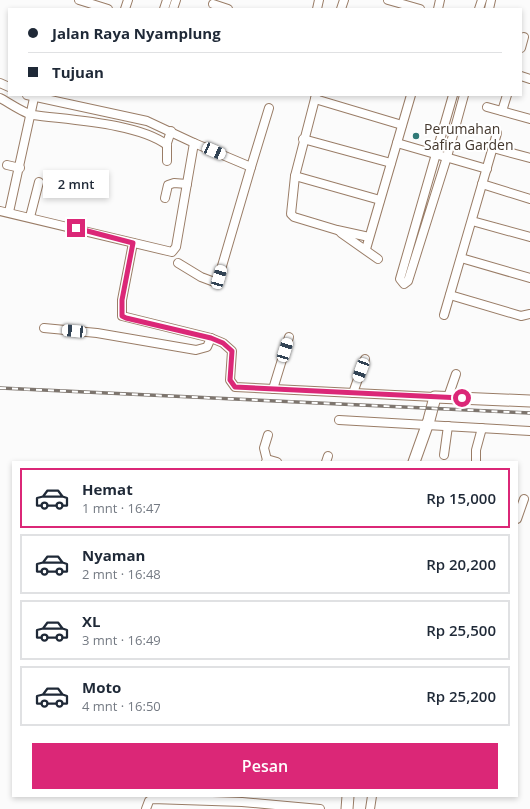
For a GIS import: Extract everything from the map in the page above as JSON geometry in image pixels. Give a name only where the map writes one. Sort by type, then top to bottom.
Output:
[{"type":"street","points":[[79,0],[105,8]]},
{"type":"street","points":[[388,0],[416,8]]},
{"type":"street","points":[[213,4],[225,8]]},
{"type":"street","points":[[366,249],[411,96]]},
{"type":"street","points":[[453,96],[400,280],[404,284],[408,281],[447,157],[464,96]]},
{"type":"street","points":[[502,111],[507,96]]},
{"type":"street","points":[[370,237],[337,230],[292,216],[294,176],[303,138],[315,97],[402,125]]},
{"type":"street","points":[[0,98],[31,105],[58,116],[97,117],[145,128],[168,139],[194,143],[251,167]]},
{"type":"street","points":[[31,105],[70,99],[97,117],[145,128],[168,139]]},
{"type":"street","points":[[9,212],[20,168],[31,105]]},
{"type":"street","points":[[487,107],[530,119]]},
{"type":"street","points":[[178,264],[201,277],[218,280],[269,108]]},
{"type":"street","points":[[444,315],[497,133]]},
{"type":"street","points":[[303,138],[391,163]]},
{"type":"street","points":[[167,161],[168,139]]},
{"type":"street","points":[[0,210],[169,251],[176,247],[180,184],[194,143]]},
{"type":"street","points":[[397,143],[487,169]]},
{"type":"street","points":[[493,148],[530,158]]},
{"type":"street","points":[[7,165],[20,168]]},
{"type":"street","points":[[294,176],[380,200]]},
{"type":"street","points":[[30,217],[39,182]]},
{"type":"street","points":[[165,198],[168,185],[180,184]]},
{"type":"street","points":[[482,184],[530,199]]},
{"type":"street","points":[[472,220],[530,237]]},
{"type":"street","points":[[337,230],[366,249],[378,259]]},
{"type":"street","points":[[133,243],[122,300],[122,316],[211,338],[229,348],[230,380],[232,385],[240,388],[530,401]]},
{"type":"street","points":[[461,258],[530,278]]},
{"type":"street","points":[[450,295],[521,316],[530,314]]},
{"type":"street","points":[[44,328],[97,333],[196,350],[207,347],[211,338]]},
{"type":"street","points":[[273,389],[289,338]]},
{"type":"street","points":[[353,393],[365,359]]},
{"type":"street","points":[[448,397],[456,374]]},
{"type":"street","points":[[414,461],[428,424],[435,397]]},
{"type":"street","points":[[339,420],[530,431]]},
{"type":"street","points":[[444,454],[448,426]]},
{"type":"street","points":[[476,461],[476,450],[482,428]]},
{"type":"street","points":[[267,461],[264,448],[268,435]]},
{"type":"street","points":[[518,516],[524,499]]},
{"type":"street","points":[[347,809],[348,797]]},
{"type":"street","points":[[370,809],[372,797]]},
{"type":"street","points":[[146,809],[150,800],[157,798],[236,802],[262,800],[272,807],[320,809]]},
{"type":"railway","points":[[0,388],[530,413]]},
{"type":"place","name":"Perumahan Safira Garden","points":[[416,136]]},
{"type":"route","points":[[76,228],[133,243],[120,309],[120,313],[124,318],[211,338],[223,343],[232,351],[233,360],[230,380],[231,384],[235,387],[462,398]]}]
